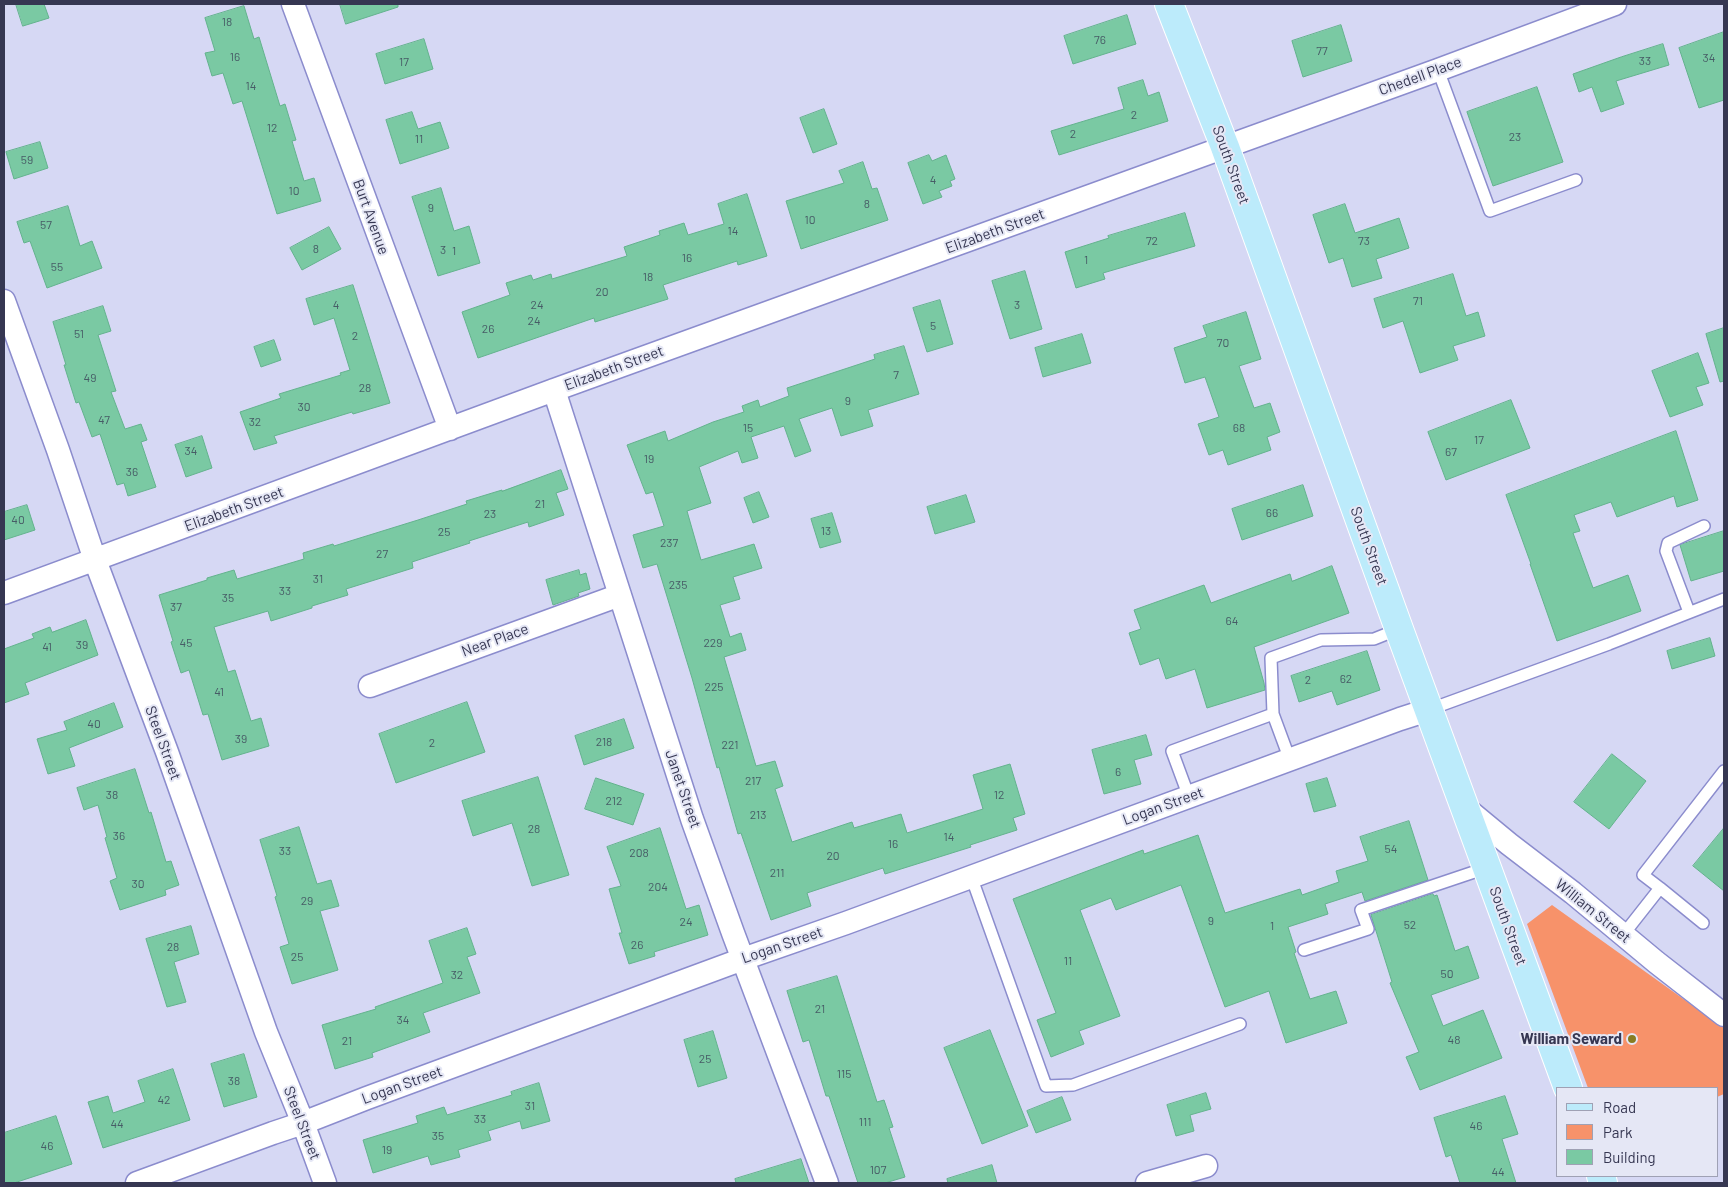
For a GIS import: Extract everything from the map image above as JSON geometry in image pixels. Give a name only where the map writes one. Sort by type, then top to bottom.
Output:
[{"type":"main road","name":"South Street","points":[[1169,4],[1225,147],[1428,710],[1568,1087]]},
{"type":"street","name":"Burt Avenue","points":[[293,4],[450,429]]},
{"type":"street","name":"Chedell Place","points":[[1225,147],[1614,4]]},
{"type":"street","name":"Elizabeth Street","points":[[4,593],[554,390],[1225,147]]},
{"type":"street","name":"Steel Street","points":[[4,302],[58,450],[95,560],[167,752],[266,1032],[325,1183]]},
{"type":"street","name":"Janet Street","points":[[554,390],[692,819],[827,1183]]},
{"type":"street","name":"Near Place","points":[[370,686],[620,595]]},
{"type":"street","name":"Logan Street","points":[[138,1183],[743,959],[1428,710]]},
{"type":"street","name":"William Street","points":[[1463,806],[1724,1015]]},
{"type":"street","points":[[1147,1183],[1206,1166]]},
{"type":"lane","points":[[1438,70],[1490,212],[1576,180]]},
{"type":"lane","points":[[1690,612],[1666,551],[1668,543],[1704,526]]},
{"type":"lane","points":[[1428,710],[1724,599]]},
{"type":"lane","points":[[1290,760],[1273,714],[1271,658],[1321,640],[1374,639],[1399,629]]},
{"type":"lane","points":[[1189,796],[1172,751],[1273,714]]},
{"type":"lane","points":[[1703,923],[1643,875],[1724,771]]},
{"type":"lane","points":[[1304,950],[1368,929],[1362,910],[1486,868]]},
{"type":"lane","points":[[971,876],[1046,1086],[1073,1085],[1240,1024]]},
{"type":"lane","points":[[1623,935],[1660,888]]},
{"type":"green space","points":[[1552,905],[1724,1028],[1724,1094],[1718,1097],[1718,1087],[1588,1087],[1527,924]]},
{"type":"building","points":[[16,4],[44,4],[49,18],[23,26]]},
{"type":"building","points":[[340,4],[398,4],[398,7],[346,24]]},
{"type":"building","points":[[244,6],[254,39],[259,37],[280,106],[285,104],[296,140],[292,141],[304,181],[314,178],[321,201],[277,214],[242,101],[233,104],[223,73],[212,76],[205,53],[215,51],[205,18]]},
{"type":"building","points":[[1127,15],[1136,44],[1073,64],[1064,36]]},
{"type":"building","points":[[1341,25],[1352,61],[1303,77],[1292,41]]},
{"type":"building","points":[[1724,32],[1724,100],[1699,108],[1679,48]]},
{"type":"building","points":[[424,39],[433,69],[385,84],[376,54]]},
{"type":"building","points":[[1663,44],[1669,65],[1616,81],[1624,104],[1601,112],[1592,87],[1579,92],[1573,74]]},
{"type":"building","points":[[1143,80],[1148,96],[1159,92],[1168,121],[1059,155],[1051,131],[1124,109],[1118,88]]},
{"type":"building","points":[[1537,87],[1563,162],[1493,186],[1467,112]]},
{"type":"building","points":[[824,109],[837,144],[813,153],[800,118]]},
{"type":"building","points":[[412,112],[418,129],[440,122],[449,148],[400,164],[386,120]]},
{"type":"building","points":[[40,142],[48,168],[14,179],[6,152]]},
{"type":"building","points":[[929,155],[932,161],[946,155],[955,179],[950,181],[952,186],[939,191],[942,197],[923,204],[908,163]]},
{"type":"building","points":[[863,162],[872,189],[877,188],[888,220],[801,249],[786,201],[844,183],[839,171]]},
{"type":"building","points":[[441,188],[454,231],[469,226],[480,263],[438,276],[412,197]]},
{"type":"building","points":[[747,194],[767,256],[738,265],[737,261],[663,285],[668,299],[595,322],[594,318],[478,358],[462,312],[510,295],[506,283],[531,275],[533,280],[551,274],[552,279],[627,256],[624,247],[660,235],[659,231],[684,223],[688,235],[724,224],[718,204]]},
{"type":"building","points":[[1345,204],[1355,233],[1399,218],[1409,248],[1376,259],[1382,278],[1352,287],[1343,258],[1329,263],[1313,215]]},
{"type":"building","points":[[68,206],[80,246],[92,241],[102,268],[47,288],[30,241],[24,243],[17,222]]},
{"type":"building","points":[[1185,213],[1195,246],[1103,273],[1105,279],[1076,288],[1065,252],[1109,238],[1108,236]]},
{"type":"building","points":[[329,227],[341,249],[302,270],[290,248]]},
{"type":"building","points":[[1025,271],[1042,329],[1010,339],[992,281]]},
{"type":"building","points":[[1453,274],[1466,316],[1478,312],[1485,336],[1453,346],[1458,360],[1420,373],[1403,321],[1383,328],[1374,299]]},
{"type":"building","points":[[353,285],[390,403],[353,414],[352,412],[274,436],[277,443],[254,450],[240,412],[281,398],[279,394],[341,375],[340,373],[350,370],[334,318],[314,325],[306,299]]},
{"type":"building","points":[[940,300],[953,344],[927,352],[913,308]]},
{"type":"building","points":[[103,306],[111,331],[98,335],[116,391],[111,392],[125,429],[141,424],[147,440],[141,442],[156,487],[128,496],[124,483],[117,485],[100,434],[92,437],[79,402],[76,403],[53,322]]},
{"type":"building","points":[[1246,312],[1261,359],[1239,366],[1254,408],[1270,403],[1280,432],[1267,437],[1271,450],[1228,465],[1223,450],[1209,455],[1198,424],[1219,417],[1205,377],[1185,383],[1174,348],[1207,337],[1203,326]]},
{"type":"building","points":[[1724,328],[1724,381],[1720,382],[1706,334]]},
{"type":"building","points":[[1082,334],[1091,363],[1043,377],[1035,348]]},
{"type":"building","points":[[274,340],[281,360],[261,367],[254,347]]},
{"type":"building","points":[[904,346],[919,394],[868,410],[873,426],[841,436],[832,408],[799,419],[811,451],[795,457],[784,426],[751,437],[758,458],[742,463],[738,451],[699,467],[711,503],[687,511],[701,560],[754,544],[762,568],[733,577],[740,599],[720,605],[730,637],[741,633],[746,650],[724,657],[756,766],[775,761],[783,786],[775,789],[792,842],[852,822],[854,828],[901,814],[907,833],[983,809],[973,775],[1010,764],[1025,814],[1013,818],[1017,830],[970,845],[971,847],[885,874],[883,868],[807,893],[811,906],[771,920],[741,833],[738,834],[657,564],[643,568],[633,535],[664,526],[653,492],[646,494],[627,445],[665,431],[668,441],[713,422],[744,412],[742,406],[758,400],[760,407],[789,396],[787,388],[875,359],[874,355]]},
{"type":"building","points":[[1698,353],[1709,383],[1696,387],[1703,405],[1670,417],[1652,371]]},
{"type":"building","points":[[1511,400],[1530,448],[1446,480],[1428,432]]},
{"type":"building","points":[[1676,431],[1698,500],[1677,507],[1674,496],[1617,517],[1611,502],[1574,515],[1580,531],[1573,533],[1593,588],[1628,575],[1641,611],[1557,641],[1506,495]]},
{"type":"building","points":[[202,436],[212,468],[186,477],[175,445]]},
{"type":"building","points":[[561,470],[568,489],[556,493],[564,515],[529,527],[528,522],[412,562],[413,568],[346,589],[348,595],[312,606],[312,608],[271,621],[268,611],[214,627],[228,672],[235,670],[251,721],[261,718],[269,746],[222,760],[208,714],[203,715],[189,670],[181,673],[159,595],[234,570],[237,579],[304,559],[303,553],[333,544],[334,546],[418,520],[467,504],[466,501],[502,491]]},
{"type":"building","points":[[1303,485],[1313,516],[1242,540],[1232,509]]},
{"type":"building","points":[[759,492],[769,517],[753,523],[744,498]]},
{"type":"building","points":[[966,495],[975,522],[935,534],[927,507]]},
{"type":"building","points":[[27,505],[35,530],[4,540],[4,512]]},
{"type":"building","points":[[832,513],[841,542],[820,548],[811,519]]},
{"type":"building","points":[[1724,531],[1724,571],[1691,581],[1680,545]]},
{"type":"building","points":[[1332,566],[1349,613],[1254,647],[1265,690],[1207,708],[1195,669],[1166,679],[1159,658],[1140,665],[1129,633],[1141,629],[1134,610],[1204,585],[1211,603],[1290,574],[1292,581]]},
{"type":"building","points":[[579,570],[580,575],[586,573],[590,589],[578,593],[579,596],[553,605],[546,580]]},
{"type":"building","points":[[86,620],[98,655],[25,683],[29,694],[4,703],[4,649],[34,638],[32,634],[50,627],[52,632]]},
{"type":"building","points":[[1710,638],[1715,656],[1672,669],[1667,651]]},
{"type":"building","points":[[1367,651],[1380,690],[1337,705],[1332,691],[1299,702],[1291,676]]},
{"type":"building","points":[[467,702],[485,752],[396,783],[379,734]]},
{"type":"building","points":[[114,703],[123,727],[69,748],[75,766],[48,774],[37,739],[67,730],[64,722]]},
{"type":"building","points":[[624,719],[634,748],[584,765],[575,736]]},
{"type":"building","points":[[1146,735],[1152,755],[1134,760],[1141,784],[1104,794],[1092,750]]},
{"type":"building","points":[[1612,754],[1646,781],[1609,829],[1574,802]]},
{"type":"building","points":[[135,769],[149,813],[151,812],[166,862],[171,861],[179,885],[165,890],[166,895],[120,910],[110,881],[117,878],[105,838],[107,837],[98,805],[84,810],[77,788]]},
{"type":"building","points":[[538,777],[569,875],[532,886],[512,823],[473,836],[462,801]]},
{"type":"building","points":[[596,778],[644,794],[633,825],[585,809]]},
{"type":"building","points":[[1327,778],[1336,806],[1314,812],[1306,784]]},
{"type":"building","points":[[1409,821],[1428,880],[1365,901],[1362,892],[1325,904],[1328,914],[1288,927],[1296,952],[1294,953],[1310,999],[1336,991],[1347,1023],[1286,1043],[1269,991],[1225,1007],[1181,885],[1116,910],[1111,898],[1080,910],[1120,1016],[1079,1031],[1084,1044],[1051,1057],[1037,1020],[1056,1013],[1013,899],[1143,850],[1144,854],[1198,835],[1225,913],[1300,889],[1302,895],[1339,882],[1336,871],[1368,861],[1360,837]]},
{"type":"building","points":[[299,827],[317,884],[331,880],[339,906],[320,911],[338,970],[292,984],[280,947],[289,944],[260,840]]},
{"type":"building","points":[[660,828],[686,909],[699,905],[708,935],[654,952],[655,956],[629,964],[619,933],[622,933],[609,889],[621,886],[607,847]]},
{"type":"building","points":[[1724,828],[1724,891],[1693,866]]},
{"type":"building","points":[[1433,894],[1434,896],[1437,895],[1455,951],[1468,946],[1479,978],[1431,995],[1443,1026],[1483,1010],[1502,1058],[1420,1090],[1406,1057],[1419,1052],[1390,983],[1392,982],[1371,915]]},
{"type":"building","points":[[191,926],[199,954],[174,962],[186,1002],[167,1007],[146,939]]},
{"type":"building","points":[[467,928],[476,954],[467,957],[480,993],[423,1013],[430,1032],[372,1053],[373,1057],[335,1069],[322,1025],[376,1009],[375,1007],[443,983],[429,941]]},
{"type":"building","points":[[837,976],[877,1102],[884,1100],[893,1127],[889,1128],[905,1177],[885,1183],[858,1183],[829,1096],[826,1096],[809,1040],[803,1042],[787,991]]},
{"type":"building","points":[[990,1030],[1028,1126],[982,1144],[944,1048]]},
{"type":"building","points":[[713,1031],[727,1078],[698,1087],[684,1040]]},
{"type":"building","points":[[244,1054],[257,1097],[224,1107],[211,1064]]},
{"type":"building","points":[[173,1069],[190,1120],[103,1148],[88,1102],[108,1096],[113,1113],[145,1102],[138,1081]]},
{"type":"building","points":[[539,1083],[550,1121],[522,1129],[520,1121],[488,1131],[491,1140],[458,1150],[460,1157],[431,1165],[428,1156],[373,1173],[363,1140],[418,1123],[416,1116],[444,1107],[447,1115],[512,1095],[511,1092]]},
{"type":"building","points":[[1206,1093],[1211,1109],[1190,1115],[1194,1131],[1176,1136],[1167,1105]]},
{"type":"building","points":[[1505,1096],[1518,1134],[1502,1139],[1516,1183],[1460,1183],[1451,1155],[1446,1157],[1434,1118]]},
{"type":"building","points":[[1062,1097],[1071,1120],[1036,1133],[1027,1111]]},
{"type":"building","points":[[56,1116],[72,1164],[14,1183],[4,1183],[4,1133]]},
{"type":"building","points":[[801,1159],[809,1183],[736,1183],[735,1179]]},
{"type":"building","points":[[992,1165],[997,1183],[948,1183],[947,1179]]},
{"type":"place","name":"William Seward","points":[[1632,1039]]}]
